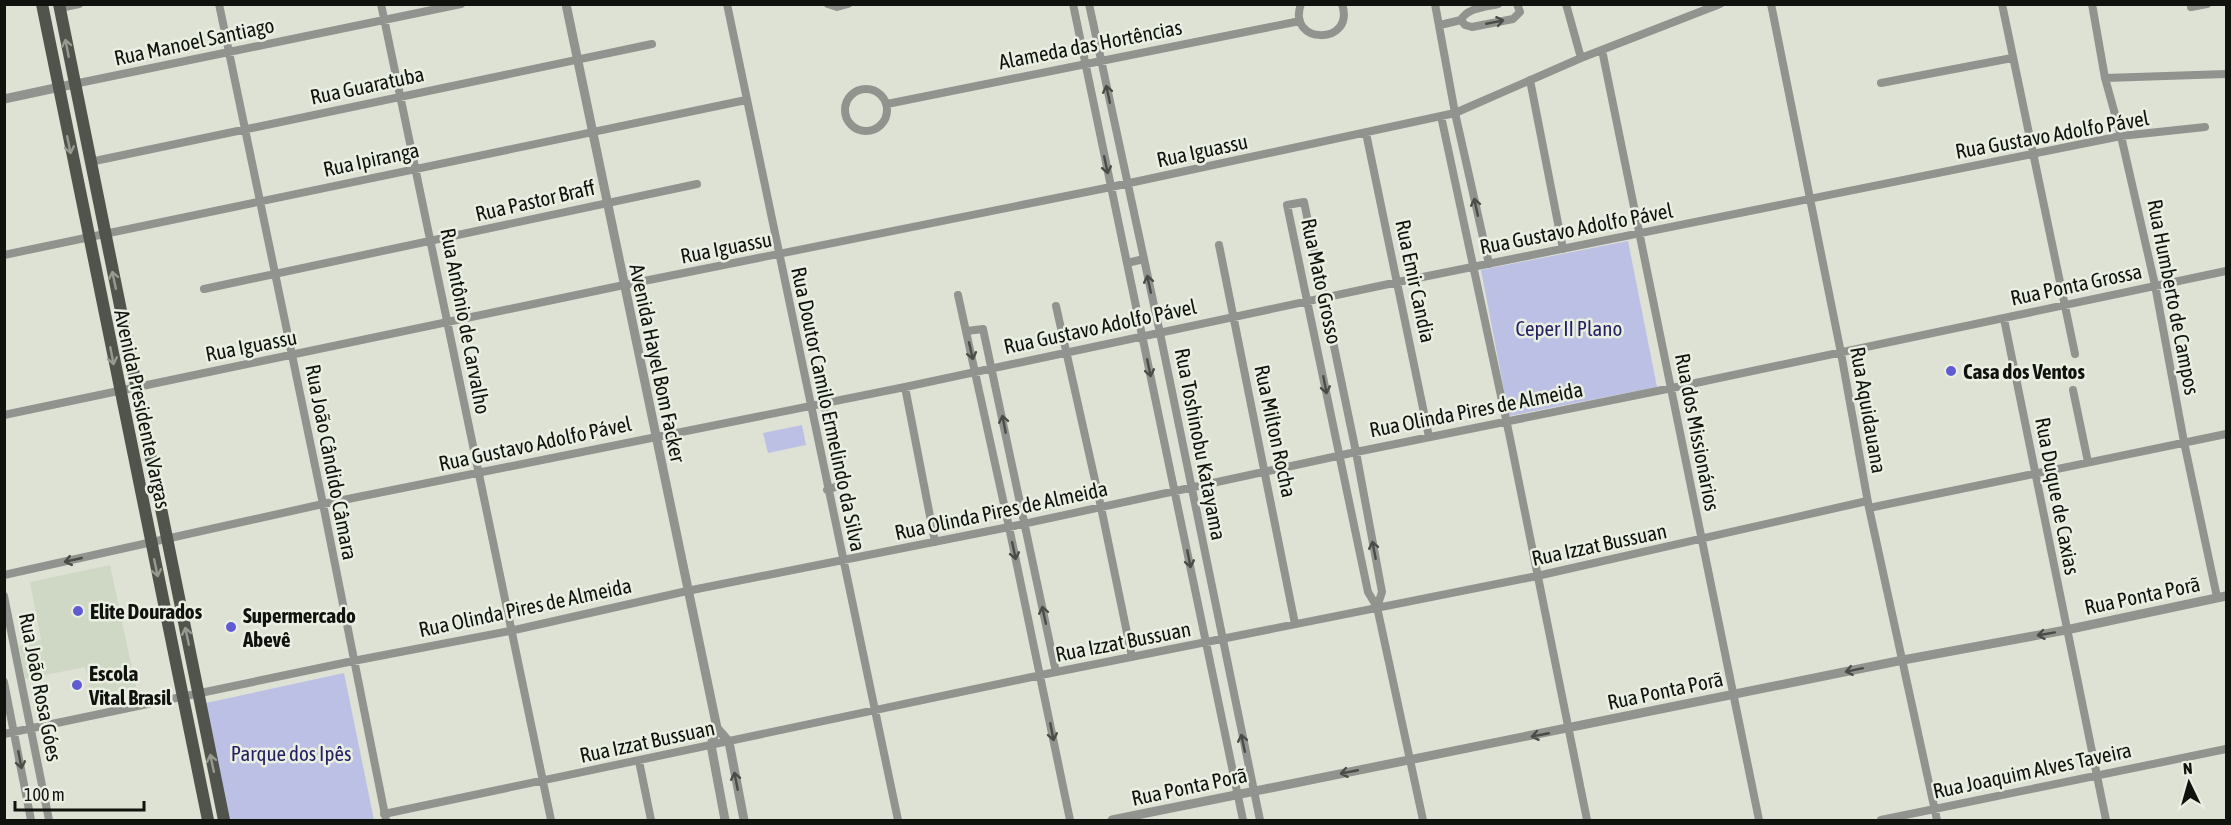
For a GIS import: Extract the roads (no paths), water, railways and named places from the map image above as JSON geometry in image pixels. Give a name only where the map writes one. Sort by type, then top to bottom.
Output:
[{"type":"main road","name":"Avenida Presidente Vargas","points":[[42,4],[118,390],[207,820]]},
{"type":"main road","name":"Avenida Presidente Vargas","points":[[59,7],[224,820]]},
{"type":"street","points":[[59,7],[79,4]]},
{"type":"street","name":"Rua João Cândido Câmara","points":[[219,4],[323,504],[385,817]]},
{"type":"street","name":"Rua Antônio de Carvalho","points":[[381,4],[551,820]]},
{"type":"street","name":"Rua Manoel Santiago","points":[[4,99],[461,4]]},
{"type":"street","name":"Avenida Hayel Bom Facker","points":[[566,4],[717,728],[729,742]]},
{"type":"street","name":"Rua Doutor Camilo Ermelindo da Silva","points":[[727,4],[873,711],[898,820]]},
{"type":"street","points":[[828,4],[837,7],[848,4]]},
{"type":"street","name":"Rua Toshinobu Katayama","points":[[1073,4],[1243,820]]},
{"type":"street","name":"Rua Toshinobu Katayama","points":[[1089,4],[1160,333],[1221,640],[1260,820]]},
{"type":"street","points":[[1301,4],[1300,21],[1304,28],[1317,36],[1332,34],[1342,22],[1344,15],[1342,4]]},
{"type":"street","points":[[1436,4],[1455,113],[1489,264]]},
{"type":"street","points":[[1440,25],[1461,20],[1470,11],[1498,4]]},
{"type":"street","points":[[1461,20],[1465,25],[1472,27],[1513,19],[1520,12],[1517,4]]},
{"type":"street","points":[[1566,4],[1581,58]]},
{"type":"street","name":"Rua Iguassu","points":[[4,415],[624,285],[1127,184],[1455,113],[1581,58],[1720,4]]},
{"type":"street","name":"Rua Aquidauana","points":[[1771,4],[1841,353],[1868,505],[1937,820]]},
{"type":"street","points":[[2002,4],[2075,354]]},
{"type":"street","name":"Rua Humberto de Campos","points":[[2092,4],[2105,78],[2121,136],[2155,285],[2184,442],[2222,597]]},
{"type":"street","points":[[2192,8],[2207,4]]},
{"type":"street","name":"Alameda das Hortências","points":[[887,104],[1300,21]]},
{"type":"street","name":"Rua Guaratuba","points":[[90,162],[652,44]]},
{"type":"street","name":"Rua dos Missionários","points":[[1602,50],[1759,820]]},
{"type":"street","points":[[1881,83],[2012,58]]},
{"type":"street","points":[[2105,78],[2226,74]]},
{"type":"street","points":[[1530,80],[1563,249]]},
{"type":"street","points":[[865,89],[878,93],[887,104],[883,123],[872,131],[852,126],[846,114],[845,107],[852,95],[865,89]]},
{"type":"street","name":"Rua Ipiranga","points":[[4,255],[746,99]]},
{"type":"street","points":[[1442,116],[1587,820]]},
{"type":"street","name":"Rua Gustavo Adolfo Pável","points":[[4,576],[323,504],[905,387],[976,370],[1398,282],[2121,136],[2205,127]]},
{"type":"street","name":"Rua Emir Candia","points":[[1366,133],[1429,437]]},
{"type":"street","name":"Rua Pastor Braff","points":[[204,289],[697,184]]},
{"type":"street","name":"Rua Mato Grosso","points":[[1377,607],[1382,592],[1356,452],[1304,202],[1287,205],[1368,592],[1377,607],[1423,820]]},
{"type":"street","name":"Rua Milton Rocha","points":[[1219,244],[1295,624]]},
{"type":"street","points":[[1127,262],[1144,259]]},
{"type":"street","name":"Rua Ponta Grossa","points":[[2004,319],[2226,271]]},
{"type":"street","points":[[958,295],[1010,527],[1070,820]]},
{"type":"street","points":[[1056,306],[1132,657]]},
{"type":"street","name":"Rua Olinda Pires de Almeida","points":[[4,734],[510,631],[687,591],[1010,527],[1339,455],[2004,319]]},
{"type":"street","name":"Rua Duque de Caxias","points":[[2004,319],[2106,820]]},
{"type":"street","points":[[967,331],[983,328],[1056,672]]},
{"type":"street","points":[[905,387],[935,542]]},
{"type":"street","points":[[2073,390],[2088,462]]},
{"type":"street","points":[[824,403],[841,481],[838,486],[827,490]]},
{"type":"street","name":"Rua Izzat Bussuan","points":[[385,817],[542,781],[1041,675],[1537,576],[1868,505],[2226,434]]},
{"type":"street","name":"Rua João Rosa Góes","points":[[4,596],[49,820]]},
{"type":"street","name":"Rua Ponta Porã","points":[[1112,820],[2222,597]]},
{"type":"street","name":"Rua João Rosa Góes","points":[[4,682],[31,820]]},
{"type":"street","points":[[717,728],[711,745],[725,820]]},
{"type":"street","points":[[729,742],[744,820]]},
{"type":"street","name":"Rua Joaquim Alves Taveira","points":[[1881,820],[2226,749]]},
{"type":"street","points":[[639,761],[651,820]]},
{"type":"place","name":"Casa dos Ventos","points":[[1951,371]]},
{"type":"place","name":"Elite Dourados","points":[[78,611]]},
{"type":"place","name":"Supermercado Abevê","points":[[231,627]]},
{"type":"place","name":"Escola Vital Brasil","points":[[77,685]]},
{"type":"park label","name":"Ceper II Plano","points":[[1569,328]]},
{"type":"park label","name":"Parque dos Ipês","points":[[291,753]]}]
